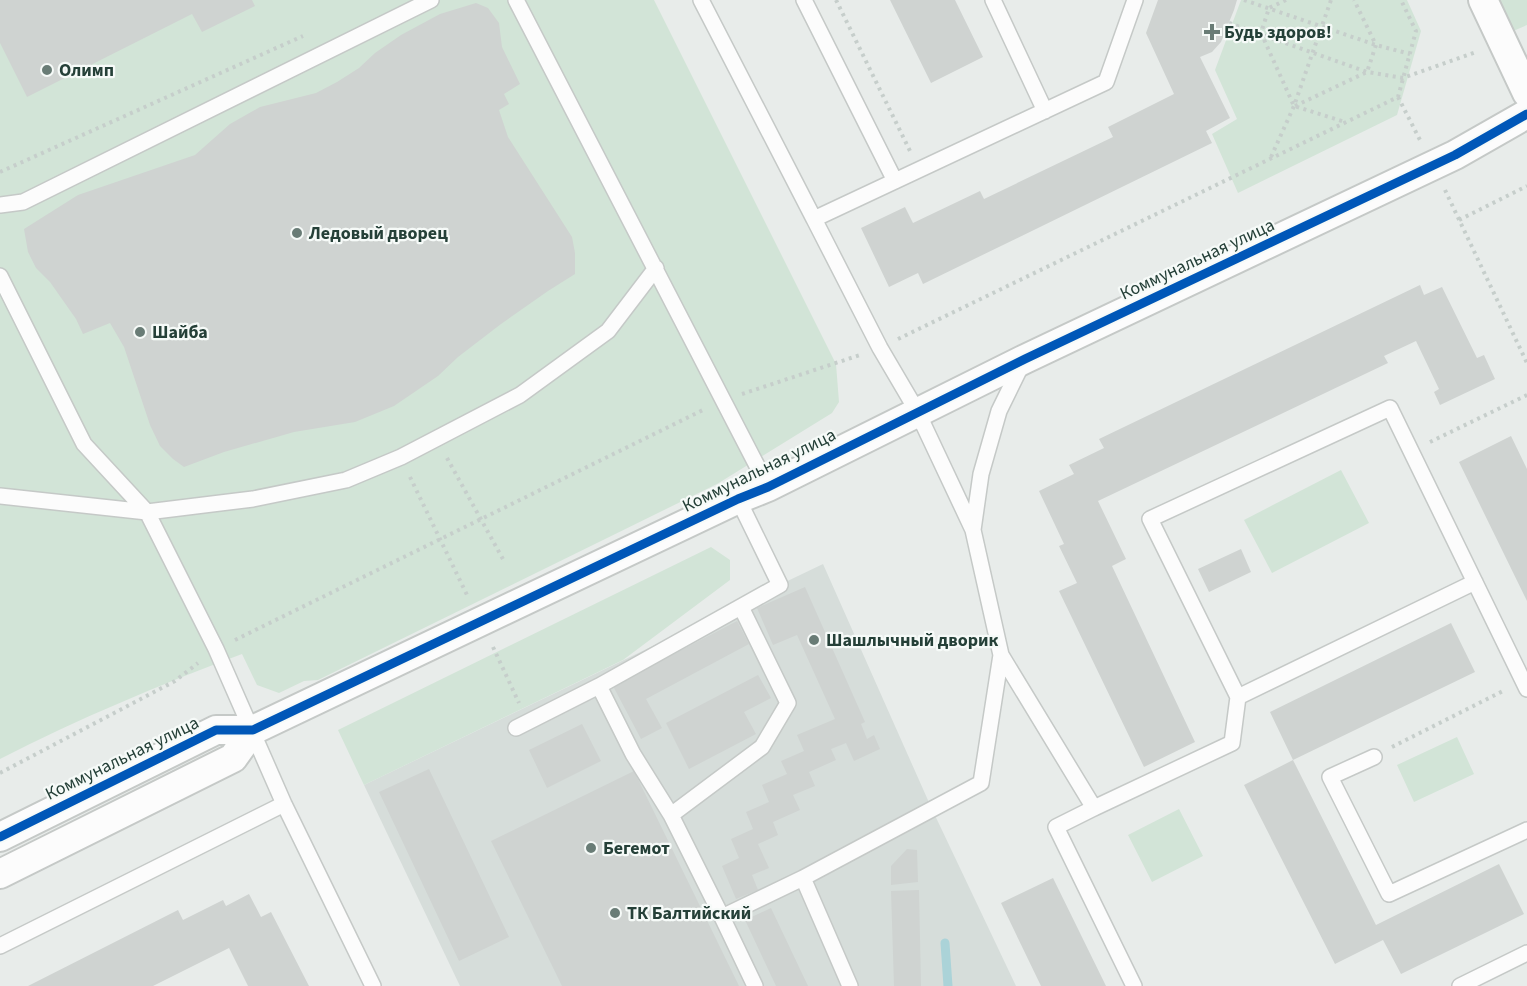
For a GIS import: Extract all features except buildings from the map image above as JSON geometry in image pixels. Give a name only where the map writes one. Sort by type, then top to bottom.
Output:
[{"type":"street","points":[[1483,0],[1527,93]]},
{"type":"street","name":"Коммунальная улица","points":[[0,837],[216,730],[253,730],[738,499],[768,487],[1024,359],[1437,174],[1455,154],[1527,114]]},
{"type":"street","name":"Коммунальная улица","points":[[0,874],[233,758],[253,730]]},
{"type":"lane","points":[[0,205],[23,202],[431,0]]},
{"type":"lane","points":[[516,0],[768,487]]},
{"type":"lane","points":[[701,0],[880,348],[917,411],[973,530],[1001,655],[1094,808]]},
{"type":"lane","points":[[804,0],[895,182]]},
{"type":"lane","points":[[993,0],[1045,111]]},
{"type":"lane","points":[[814,219],[1106,82],[1135,0]]},
{"type":"lane","points":[[0,496],[147,512],[253,499],[346,480],[401,458],[520,395],[608,331],[656,268]]},
{"type":"lane","points":[[0,276],[84,444],[147,512],[216,649],[284,804],[373,986]]},
{"type":"lane","points":[[973,530],[981,474],[999,411],[1024,359]]},
{"type":"lane","points":[[1134,986],[1056,827],[1232,742],[1238,697],[1150,519],[1390,408],[1525,685]]},
{"type":"lane","points":[[522,725],[599,686],[780,585],[738,499]]},
{"type":"lane","points":[[1238,697],[1475,582]]},
{"type":"lane","points":[[671,815],[762,747],[788,703],[741,607]]},
{"type":"lane","points":[[722,917],[803,878],[981,783],[1001,655]]},
{"type":"lane","points":[[599,686],[633,754],[671,815],[755,986]]},
{"type":"lane","points":[[1374,757],[1330,777],[1389,894],[1527,830]]},
{"type":"lane","points":[[0,946],[284,804]]},
{"type":"lane","points":[[803,878],[850,986]]},
{"type":"lane","points":[[1460,986],[1527,952]]},
{"type":"path","points":[[836,0],[920,170]]},
{"type":"path","points":[[1244,0],[1376,45],[1410,54]]},
{"type":"path","points":[[1286,0],[1269,8],[1261,33],[1294,106],[1345,122]]},
{"type":"path","points":[[1271,158],[1294,106],[1331,0]]},
{"type":"path","points":[[1294,106],[1367,72],[1376,45],[1354,0]]},
{"type":"path","points":[[1229,23],[1367,72],[1403,78],[1504,43]]},
{"type":"path","points":[[0,172],[306,34]]},
{"type":"path","points":[[1398,97],[1527,363]]},
{"type":"path","points":[[1459,220],[1527,186]]},
{"type":"path","points":[[1412,451],[1527,395]]},
{"type":"path","points":[[437,439],[504,561]]},
{"type":"path","points":[[401,458],[481,622],[522,725]]},
{"type":"path","points":[[1374,757],[1525,685]]},
{"type":"shaded area","points":[[823,564],[931,807],[1016,986],[460,986],[364,785]]},
{"type":"green space","points":[[0,0],[654,0],[836,364],[839,402],[832,413],[717,484],[318,680],[304,681],[279,693],[257,685],[242,654],[119,703],[0,759]]},
{"type":"green space","points":[[1241,0],[1407,0],[1421,31],[1397,115],[1238,193],[1212,134],[1237,119],[1215,70]]},
{"type":"green space","points":[[1496,0],[1527,0],[1527,25],[1511,32]]},
{"type":"green space","points":[[1341,470],[1369,523],[1272,573],[1244,520]]},
{"type":"green space","points":[[711,547],[730,560],[730,580],[623,660],[364,785],[338,730]]},
{"type":"green space","points":[[1457,737],[1474,774],[1414,802],[1397,765]]},
{"type":"green space","points":[[1179,809],[1203,856],[1152,882],[1128,835]]},
{"type":"waterway","points":[[945,943],[948,986]]},
{"type":"cycle path","points":[[0,837],[216,730],[253,730],[738,499],[768,487],[1025,359],[1455,155],[1527,114]]},
{"type":"place","name":"Будь здоров!","points":[[1212,32]]},
{"type":"place","name":"Олимп","points":[[47,70]]},
{"type":"place","name":"Ледовый дворец","points":[[297,233]]},
{"type":"place","name":"Шайба","points":[[140,332]]},
{"type":"place","name":"Шашлычный дворик","points":[[814,640]]},
{"type":"place","name":"Бегемот","points":[[591,848]]},
{"type":"place","name":"ТК Балтийский","points":[[615,913]]}]
